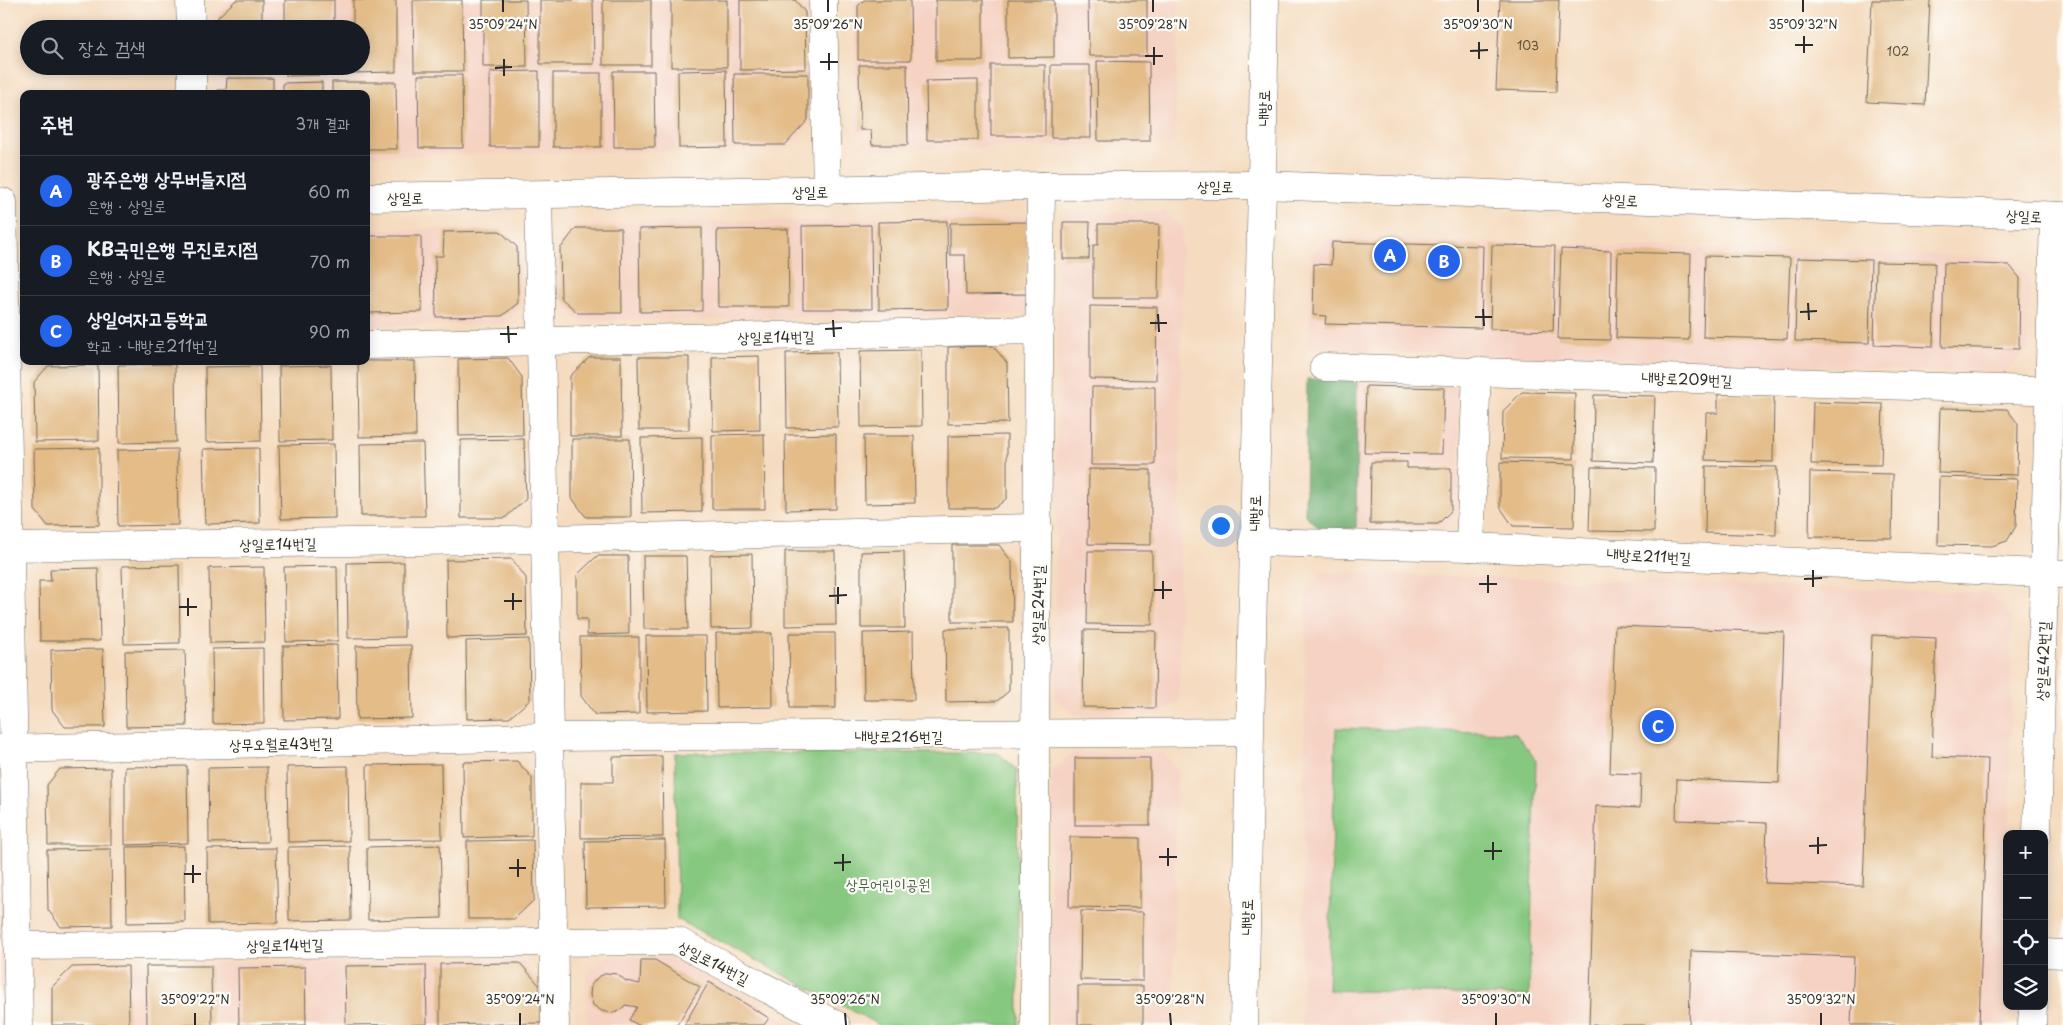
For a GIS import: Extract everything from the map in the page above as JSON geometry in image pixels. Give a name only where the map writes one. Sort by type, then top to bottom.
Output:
[{"type":"street","points":[[190,0],[191,20]]},
{"type":"street","points":[[823,0],[827,191]]},
{"type":"street","name":"내방로","points":[[1244,1025],[1265,0]]},
{"type":"street","points":[[192,75],[192,90]]},
{"type":"street","name":"상일로","points":[[370,197],[1262,184],[2059,216]]},
{"type":"street","name":"상일로24번길","points":[[1035,1025],[1035,734],[1042,186]]},
{"type":"street","points":[[538,196],[555,1025]]},
{"type":"street","points":[[9,202],[15,353],[7,749],[18,946],[19,1025]]},
{"type":"street","name":"상일로42번길","points":[[2038,830],[2051,749],[2059,216]]},
{"type":"street","name":"상일로14번길","points":[[370,345],[1040,330]]},
{"type":"street","name":"내방로209번길","points":[[1324,366],[2056,391]]},
{"type":"street","points":[[1470,547],[1477,371]]},
{"type":"street","name":"상일로14번길","points":[[10,547],[546,539],[1038,528]]},
{"type":"street","name":"내방로211번길","points":[[1254,542],[1470,547],[2053,573]]},
{"type":"street","name":"내방로216번길","points":[[549,737],[1249,732]]},
{"type":"street","name":"상무오월로43번길","points":[[7,749],[549,737]]},
{"type":"street","name":"상일로14번길","points":[[18,946],[677,941],[836,1025]]},
{"type":"street","points":[[2048,953],[2063,954]]},
{"type":"street","points":[[2032,1025],[2033,1010]]},
{"type":"shaded area","points":[[228,0],[800,0],[810,11],[812,122],[787,149],[370,156],[370,90],[214,90],[213,75],[370,75],[370,20],[213,20],[213,15]]},
{"type":"shaded area","points":[[858,0],[1179,0],[1175,144],[871,150],[856,132],[854,4]]},
{"type":"shaded area","points":[[1165,212],[1182,227],[1179,700],[1161,714],[1076,715],[1056,699],[1058,223],[1067,213]]},
{"type":"shaded area","points":[[1029,217],[1030,314],[578,321],[557,298],[557,245],[573,224]]},
{"type":"shaded area","points":[[501,229],[522,246],[523,306],[505,324],[370,326],[370,230]]},
{"type":"shaded area","points":[[1328,238],[2010,257],[2030,280],[2028,350],[2003,374],[1309,349],[1311,255]]},
{"type":"shaded area","points":[[1357,380],[1450,382],[1459,392],[1459,511],[1444,528],[1356,528]]},
{"type":"shaded area","points":[[1324,572],[1989,593],[2012,618],[2009,830],[2003,830],[2003,1010],[2006,1010],[2006,1025],[1302,1025],[1306,594]]},
{"type":"shaded area","points":[[1073,752],[1163,753],[1177,770],[1173,1025],[1050,1025],[1051,772]]},
{"type":"shaded area","points":[[0,779],[4,1025],[0,1025]]},
{"type":"shaded area","points":[[608,956],[672,957],[795,1025],[587,1025],[586,975]]},
{"type":"shaded area","points":[[521,959],[545,984],[545,1025],[50,1025],[50,985],[68,965]]},
{"type":"green space","points":[[1307,379],[1357,380],[1356,528],[1320,529],[1305,515]]},
{"type":"green space","points":[[1336,728],[1515,733],[1536,760],[1529,996],[1328,990]]},
{"type":"green space","name":"상무어린이공원","points":[[675,753],[998,753],[1017,770],[1019,1025],[879,1025],[677,919]]},
{"type":"building","points":[[236,0],[262,0],[262,20],[218,20],[218,17]]},
{"type":"building","points":[[285,0],[334,0],[334,20],[285,20]]},
{"type":"building","points":[[353,0],[396,0],[396,72],[370,73],[370,20],[353,20]]},
{"type":"building","points":[[413,0],[462,0],[463,71],[414,71]]},
{"type":"building","points":[[483,0],[526,0],[527,67],[483,67]]},
{"type":"building","points":[[540,0],[593,0],[594,64],[540,64]]},
{"type":"building","points":[[603,0],[651,0],[651,65],[603,65]]},
{"type":"building","points":[[671,0],[727,0],[727,67],[671,67]]},
{"type":"building","points":[[740,0],[795,0],[805,12],[806,69],[740,70]]},
{"type":"building","points":[[864,0],[910,0],[911,60],[858,60],[858,6]]},
{"type":"building","points":[[936,0],[983,0],[983,61],[936,61]]},
{"type":"building","points":[[1008,0],[1054,0],[1054,57],[1008,58]]},
{"type":"building","points":[[1088,0],[1147,0],[1147,56],[1089,56]]},
{"type":"building","points":[[1500,0],[1559,0],[1556,92],[1496,90]]},
{"type":"building","points":[[1872,0],[1930,0],[1925,105],[1867,102]]},
{"type":"building","points":[[1097,61],[1149,62],[1150,141],[1098,141]]},
{"type":"building","points":[[859,65],[907,65],[908,145],[872,145],[871,130],[860,130]]},
{"type":"building","points":[[991,65],[1045,65],[1045,136],[991,136]]},
{"type":"building","points":[[1051,65],[1090,65],[1091,138],[1051,138]]},
{"type":"building","points":[[726,70],[727,147],[679,148],[678,71]]},
{"type":"building","points":[[539,71],[539,147],[490,147],[490,72]]},
{"type":"building","points":[[613,71],[654,71],[655,147],[614,147]]},
{"type":"building","points":[[553,73],[601,73],[601,147],[553,147]]},
{"type":"building","points":[[734,74],[808,74],[808,120],[785,145],[735,145]]},
{"type":"building","points":[[286,75],[335,75],[286,76]]},
{"type":"building","points":[[418,75],[462,75],[463,148],[419,148]]},
{"type":"building","points":[[227,78],[273,78],[273,90],[226,90]]},
{"type":"building","points":[[978,80],[978,140],[927,140],[926,81]]},
{"type":"building","points":[[322,82],[322,90],[283,90],[283,83]]},
{"type":"building","points":[[332,82],[396,82],[397,149],[370,149],[370,90],[332,90]]},
{"type":"building","points":[[947,221],[948,309],[879,310],[878,222]]},
{"type":"building","points":[[1027,222],[1028,294],[966,295],[965,255],[950,255],[950,223]]},
{"type":"building","points":[[1063,222],[1090,222],[1089,259],[1063,259]]},
{"type":"building","points":[[1098,224],[1159,224],[1158,298],[1093,298],[1093,245],[1098,245]]},
{"type":"building","points":[[871,225],[872,309],[803,309],[802,226]]},
{"type":"building","points":[[576,228],[621,228],[622,313],[578,313],[561,298],[560,249]]},
{"type":"building","points":[[702,228],[702,311],[640,312],[639,229]]},
{"type":"building","points":[[788,229],[789,307],[718,307],[717,230]]},
{"type":"building","points":[[500,231],[517,247],[518,303],[502,316],[436,317],[435,256],[443,256],[444,232]]},
{"type":"building","points":[[370,236],[421,236],[422,312],[370,313]]},
{"type":"building","points":[[1332,242],[1483,246],[1481,328],[1325,324],[1326,316],[1313,315],[1314,264],[1331,265]]},
{"type":"building","points":[[1492,245],[1555,246],[1553,331],[1490,329]]},
{"type":"building","points":[[1561,249],[1611,251],[1610,340],[1558,339]]},
{"type":"building","points":[[1618,252],[1691,254],[1689,340],[1616,338]]},
{"type":"building","points":[[1705,256],[1790,258],[1787,339],[1703,337]]},
{"type":"building","points":[[1797,258],[1871,260],[1869,343],[1795,341]]},
{"type":"building","points":[[1876,262],[1935,263],[1933,347],[1874,345]]},
{"type":"building","points":[[1944,263],[2009,265],[2020,278],[2019,349],[1942,347]]},
{"type":"building","points":[[1090,306],[1157,307],[1156,380],[1090,379]]},
{"type":"building","points":[[993,346],[1007,363],[1008,423],[948,424],[948,347]]},
{"type":"building","points":[[921,350],[922,426],[861,427],[860,351]]},
{"type":"building","points":[[837,352],[838,427],[787,428],[786,353]]},
{"type":"building","points":[[759,356],[760,430],[713,431],[712,357]]},
{"type":"building","points":[[590,357],[621,357],[622,436],[570,436],[570,376]]},
{"type":"building","points":[[638,357],[689,357],[689,430],[639,430]]},
{"type":"building","points":[[508,358],[522,377],[523,435],[459,436],[458,359]]},
{"type":"building","points":[[370,361],[415,361],[416,436],[359,437],[358,365],[370,365]]},
{"type":"building","points":[[98,365],[99,441],[35,442],[34,382],[48,366]]},
{"type":"building","points":[[118,365],[175,365],[176,442],[119,443]]},
{"type":"building","points":[[331,365],[332,440],[280,441],[279,366]]},
{"type":"building","points":[[260,366],[261,441],[206,442],[205,367]]},
{"type":"building","points":[[1366,386],[1444,388],[1442,454],[1364,453]]},
{"type":"building","points":[[1092,387],[1155,387],[1155,465],[1091,465]]},
{"type":"building","points":[[1522,392],[1575,393],[1574,459],[1502,458],[1503,411]]},
{"type":"building","points":[[1718,394],[1774,395],[1773,462],[1705,460],[1706,413],[1718,413]]},
{"type":"building","points":[[1594,395],[1655,396],[1653,463],[1593,461]]},
{"type":"building","points":[[1813,402],[1883,404],[1881,465],[1811,464]]},
{"type":"building","points":[[1940,408],[2007,409],[2018,424],[2017,475],[1938,473]]},
{"type":"building","points":[[764,434],[765,509],[712,509],[712,435]]},
{"type":"building","points":[[836,434],[836,509],[786,510],[785,435]]},
{"type":"building","points":[[1007,435],[1007,498],[995,508],[948,508],[948,436]]},
{"type":"building","points":[[864,436],[914,436],[915,503],[865,504]]},
{"type":"building","points":[[702,437],[702,512],[642,513],[641,438]]},
{"type":"building","points":[[524,439],[526,499],[505,518],[461,518],[461,440]]},
{"type":"building","points":[[572,439],[630,439],[631,517],[586,517],[572,498]]},
{"type":"building","points":[[423,443],[425,516],[361,516],[360,444]]},
{"type":"building","points":[[334,444],[335,518],[281,519],[279,445]]},
{"type":"building","points":[[99,448],[99,525],[48,526],[35,510],[34,449]]},
{"type":"building","points":[[259,448],[260,523],[205,524],[203,449]]},
{"type":"building","points":[[177,449],[178,525],[118,526],[117,450]]},
{"type":"building","points":[[1371,462],[1407,462],[1407,468],[1451,468],[1451,511],[1438,524],[1370,524]]},
{"type":"building","points":[[1500,462],[1575,464],[1574,527],[1513,526],[1500,507]]},
{"type":"building","points":[[1706,466],[1777,467],[1776,535],[1705,533]]},
{"type":"building","points":[[1591,467],[1655,468],[1654,532],[1589,531]]},
{"type":"building","points":[[1089,469],[1151,470],[1151,545],[1088,544]]},
{"type":"building","points":[[1810,472],[1893,474],[1892,538],[1809,537]]},
{"type":"building","points":[[1939,477],[2017,479],[2016,526],[2007,541],[1992,546],[1938,545]]},
{"type":"building","points":[[952,545],[999,545],[1012,562],[1013,622],[952,622]]},
{"type":"building","points":[[785,551],[835,551],[836,625],[785,626]]},
{"type":"building","points":[[904,551],[905,628],[861,628],[861,552]]},
{"type":"building","points":[[1088,551],[1152,551],[1152,625],[1087,624]]},
{"type":"building","points":[[752,554],[753,628],[711,629],[710,555]]},
{"type":"building","points":[[597,556],[628,556],[629,634],[587,635],[587,619],[577,619],[577,575]]},
{"type":"building","points":[[643,556],[686,556],[688,629],[644,629]]},
{"type":"building","points":[[512,559],[526,578],[527,636],[447,638],[446,560]]},
{"type":"building","points":[[404,562],[404,637],[348,638],[347,563]]},
{"type":"building","points":[[179,565],[180,643],[124,644],[122,566]]},
{"type":"building","points":[[337,566],[338,641],[286,642],[284,567]]},
{"type":"building","points":[[264,567],[265,642],[210,643],[209,568]]},
{"type":"building","points":[[98,568],[100,641],[40,641],[39,581],[51,581],[50,569]]},
{"type":"building","points":[[1615,626],[1784,632],[1779,783],[1677,779],[1676,820],[1767,823],[1765,883],[1863,886],[1872,635],[1936,638],[1932,757],[1988,759],[1979,1025],[1851,1025],[1854,957],[1691,951],[1689,1025],[1589,1025],[1596,806],[1640,808],[1641,774],[1610,773]]},
{"type":"building","points":[[1009,628],[1009,691],[997,701],[946,702],[945,629]]},
{"type":"building","points":[[1084,630],[1156,631],[1155,708],[1083,707]]},
{"type":"building","points":[[913,632],[914,700],[864,700],[863,633]]},
{"type":"building","points":[[716,633],[772,633],[773,707],[717,708]]},
{"type":"building","points":[[789,633],[835,633],[836,708],[790,708]]},
{"type":"building","points":[[646,636],[706,636],[707,711],[647,712]]},
{"type":"building","points":[[580,637],[639,637],[639,714],[595,715],[581,696]]},
{"type":"building","points":[[529,639],[530,700],[509,718],[467,719],[466,641]]},
{"type":"building","points":[[337,645],[338,719],[284,720],[283,646]]},
{"type":"building","points":[[411,645],[412,718],[357,719],[356,646]]},
{"type":"building","points":[[263,648],[264,723],[213,724],[212,649]]},
{"type":"building","points":[[103,649],[105,727],[65,727],[52,710],[51,650]]},
{"type":"building","points":[[185,650],[187,726],[126,727],[125,651]]},
{"type":"building","points":[[662,756],[663,837],[581,838],[581,782],[613,782],[613,757]]},
{"type":"building","points":[[1075,758],[1150,758],[1150,825],[1075,825]]},
{"type":"building","points":[[517,761],[532,778],[532,836],[464,838],[463,762]]},
{"type":"building","points":[[441,764],[442,839],[368,840],[367,765]]},
{"type":"building","points":[[187,766],[188,843],[125,845],[125,767]]},
{"type":"building","points":[[348,766],[349,841],[288,842],[287,767]]},
{"type":"building","points":[[267,767],[268,842],[209,843],[208,768]]},
{"type":"building","points":[[111,768],[111,845],[48,845],[47,785],[60,769]]},
{"type":"building","points":[[1070,837],[1140,838],[1140,908],[1069,907]]},
{"type":"building","points":[[533,840],[534,900],[514,919],[468,919],[467,841]]},
{"type":"building","points":[[665,840],[666,906],[586,907],[585,841]]},
{"type":"building","points":[[440,845],[442,918],[368,920],[367,847]]},
{"type":"building","points":[[184,846],[185,922],[127,923],[126,847]]},
{"type":"building","points":[[350,846],[351,920],[289,921],[288,847]]},
{"type":"building","points":[[276,848],[278,923],[208,924],[207,849]]},
{"type":"building","points":[[111,849],[112,926],[61,927],[48,910],[47,850]]},
{"type":"building","points":[[1081,911],[1143,912],[1143,981],[1080,980]]},
{"type":"building","points":[[641,960],[655,960],[700,987],[677,1025],[638,1025],[629,1020],[637,1007],[625,1005],[622,1009],[612,1013],[602,1011],[593,1005],[590,995],[591,985],[598,977],[607,973],[617,974],[626,981],[640,984]]},
{"type":"building","points":[[520,963],[540,986],[541,1023],[440,1025],[440,964]]},
{"type":"building","points":[[426,965],[427,1024],[346,1025],[345,966]]},
{"type":"building","points":[[128,966],[129,1025],[52,1025],[52,987],[72,967]]},
{"type":"building","points":[[146,966],[211,966],[212,1025],[147,1025]]},
{"type":"building","points":[[305,967],[306,1025],[239,1025],[238,968]]},
{"type":"building","points":[[709,982],[769,1018],[764,1025],[684,1025]]},
{"type":"building","points":[[1078,986],[1143,986],[1143,1025],[1078,1025]]},
{"type":"place","name":"광주은행 상무버들지점","points":[[1390,255]]},
{"type":"place","name":"KB국민은행 무진로지점","points":[[1444,261]]},
{"type":"place","name":"상일여자고등학교","points":[[1658,726]]}]
